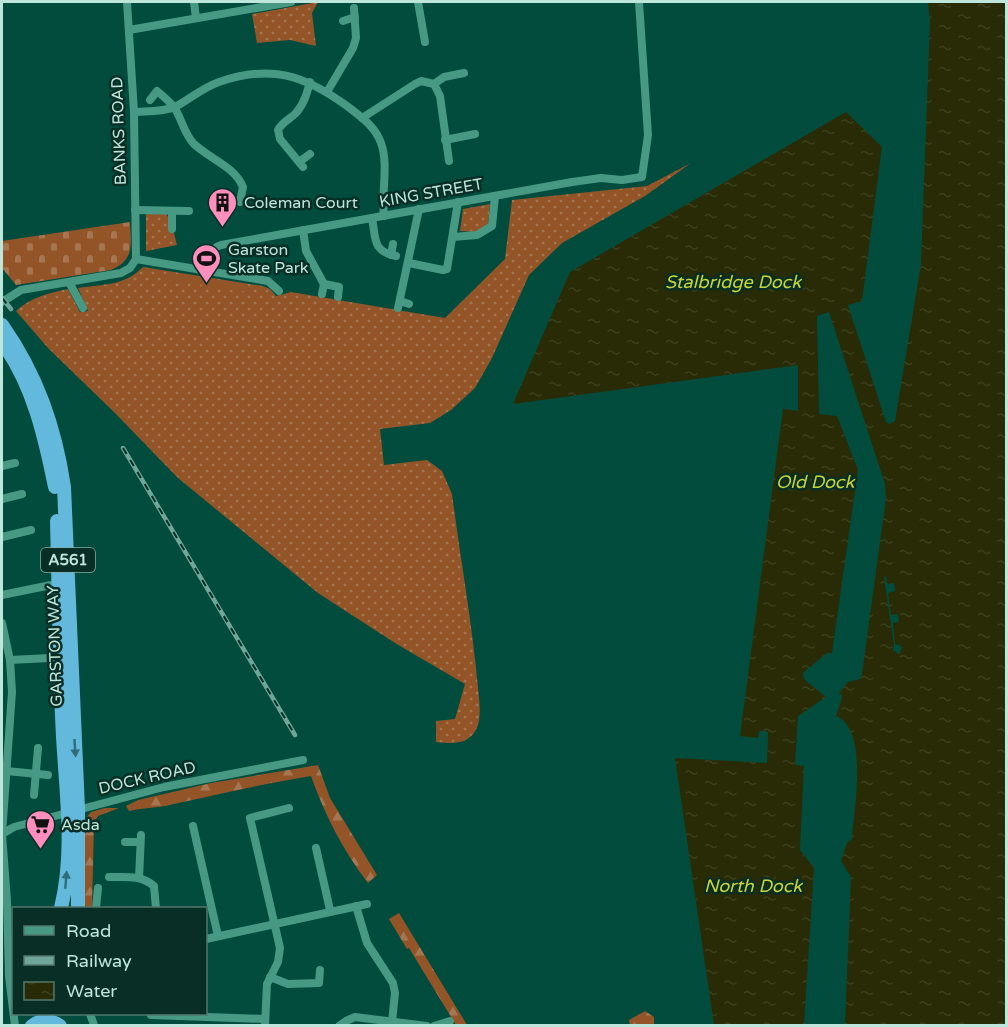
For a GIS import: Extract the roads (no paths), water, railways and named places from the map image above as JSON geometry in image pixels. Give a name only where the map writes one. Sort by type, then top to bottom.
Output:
[{"type":"highway","name":"GARSTON WAY","points":[[2,325],[28,366],[37,386],[51,424],[59,456],[67,543],[73,717],[73,811],[67,882],[61,907]]},
{"type":"highway","name":"GARSTON WAY","points":[[2,342],[18,369],[38,416],[56,492],[63,735],[80,875],[78,907]]},
{"type":"highway","points":[[31,1026],[43,1020],[60,1026]]},
{"type":"street","name":"BANKS ROAD","points":[[127,2],[134,112],[136,259]]},
{"type":"street","points":[[194,2],[196,18]]},
{"type":"street","points":[[129,30],[291,2]]},
{"type":"street","points":[[418,2],[425,42]]},
{"type":"street","name":"KING STREET","points":[[205,270],[209,254],[215,247],[601,178],[622,180],[642,177],[648,135],[639,2]]},
{"type":"street","points":[[327,92],[356,39],[355,12],[343,21]]},
{"type":"street","points":[[363,117],[421,81],[434,84],[444,77],[464,73]]},
{"type":"street","points":[[134,112],[174,107],[203,89],[239,76],[283,74],[310,82],[363,117],[375,131],[383,151],[384,216]]},
{"type":"street","points":[[310,82],[301,106],[295,114],[280,124],[278,130],[280,139],[301,165],[310,154]]},
{"type":"street","points":[[434,84],[440,96],[449,161]]},
{"type":"street","points":[[150,100],[155,88],[174,107],[186,134],[195,145],[235,174],[243,186],[240,202]]},
{"type":"street","points":[[445,140],[475,134]]},
{"type":"street","points":[[453,237],[477,235],[492,226],[495,196]]},
{"type":"street","points":[[409,263],[447,269],[458,202]]},
{"type":"street","points":[[409,304],[399,305],[419,209]]},
{"type":"street","points":[[135,210],[189,211]]},
{"type":"street","points":[[172,211],[172,229]]},
{"type":"street","points":[[372,218],[378,248],[383,253],[394,255],[393,244]]},
{"type":"street","points":[[303,230],[306,251],[324,284],[322,294]]},
{"type":"street","points":[[2,302],[21,290],[122,273],[130,268],[136,259],[268,282],[279,291]]},
{"type":"street","points":[[69,282],[83,308]]},
{"type":"street","points":[[324,284],[339,287],[338,297]]},
{"type":"street","points":[[2,466],[15,463]]},
{"type":"street","points":[[2,499],[22,494]]},
{"type":"street","points":[[2,537],[31,530]]},
{"type":"street","points":[[2,595],[51,585]]},
{"type":"street","points":[[2,624],[3,643],[10,660],[12,692],[5,743],[6,771],[2,834],[5,978],[12,1012]]},
{"type":"street","points":[[10,660],[50,658]]},
{"type":"street","points":[[2,694],[12,692]]},
{"type":"street","points":[[34,795],[38,748]]},
{"type":"street","name":"DOCK ROAD","points":[[2,834],[14,827],[164,787],[303,760]]},
{"type":"street","points":[[6,771],[48,775]]},
{"type":"street","points":[[165,1015],[265,1022],[267,984],[278,962],[280,948],[250,818],[289,809]]},
{"type":"street","points":[[193,826],[218,936]]},
{"type":"street","points":[[125,842],[140,839],[140,878]]},
{"type":"street","points":[[316,848],[330,910]]},
{"type":"street","points":[[110,877],[140,878],[154,886],[156,907]]},
{"type":"street","points":[[96,907],[98,888]]},
{"type":"street","points":[[207,939],[330,910],[367,904]]},
{"type":"street","points":[[356,906],[367,943],[393,983],[395,993],[392,1022]]},
{"type":"street","points":[[270,977],[288,984],[319,983],[320,970]]},
{"type":"street","points":[[339,1026],[356,1017],[427,1026]]},
{"type":"street","points":[[434,1026],[450,1021]]},
{"type":"water","points":[[928,2],[1006,2],[1006,1025],[845,1025],[851,877],[841,861],[847,843],[852,839],[857,772],[853,737],[846,724],[836,716],[842,698],[839,693],[848,682],[860,679],[862,674],[886,498],[885,484],[829,312],[817,316],[819,414],[837,416],[858,470],[832,653],[827,653],[804,672],[803,676],[826,697],[798,716],[795,765],[804,766],[800,850],[814,868],[804,1025],[714,1025],[675,758],[767,763],[768,733],[766,731],[759,731],[758,738],[740,736],[783,409],[798,411],[798,365],[513,404],[570,272],[846,112],[882,147],[862,301],[848,305],[886,422],[889,424],[895,421],[921,264],[930,21]]},
{"type":"railway","points":[[2,298],[11,309]]},
{"type":"railway","points":[[123,448],[295,735]]},
{"type":"place","name":"Coleman Court","points":[[223,228]]},
{"type":"place","name":"Garston Skate Park","points":[[207,284]]},
{"type":"place","name":"Asda","points":[[40,850]]},
{"type":"water label","name":"Stalbridge Dock","points":[[733,282]]},
{"type":"water label","name":"Old Dock","points":[[815,482]]},
{"type":"water label","name":"North Dock","points":[[753,886]]}]
